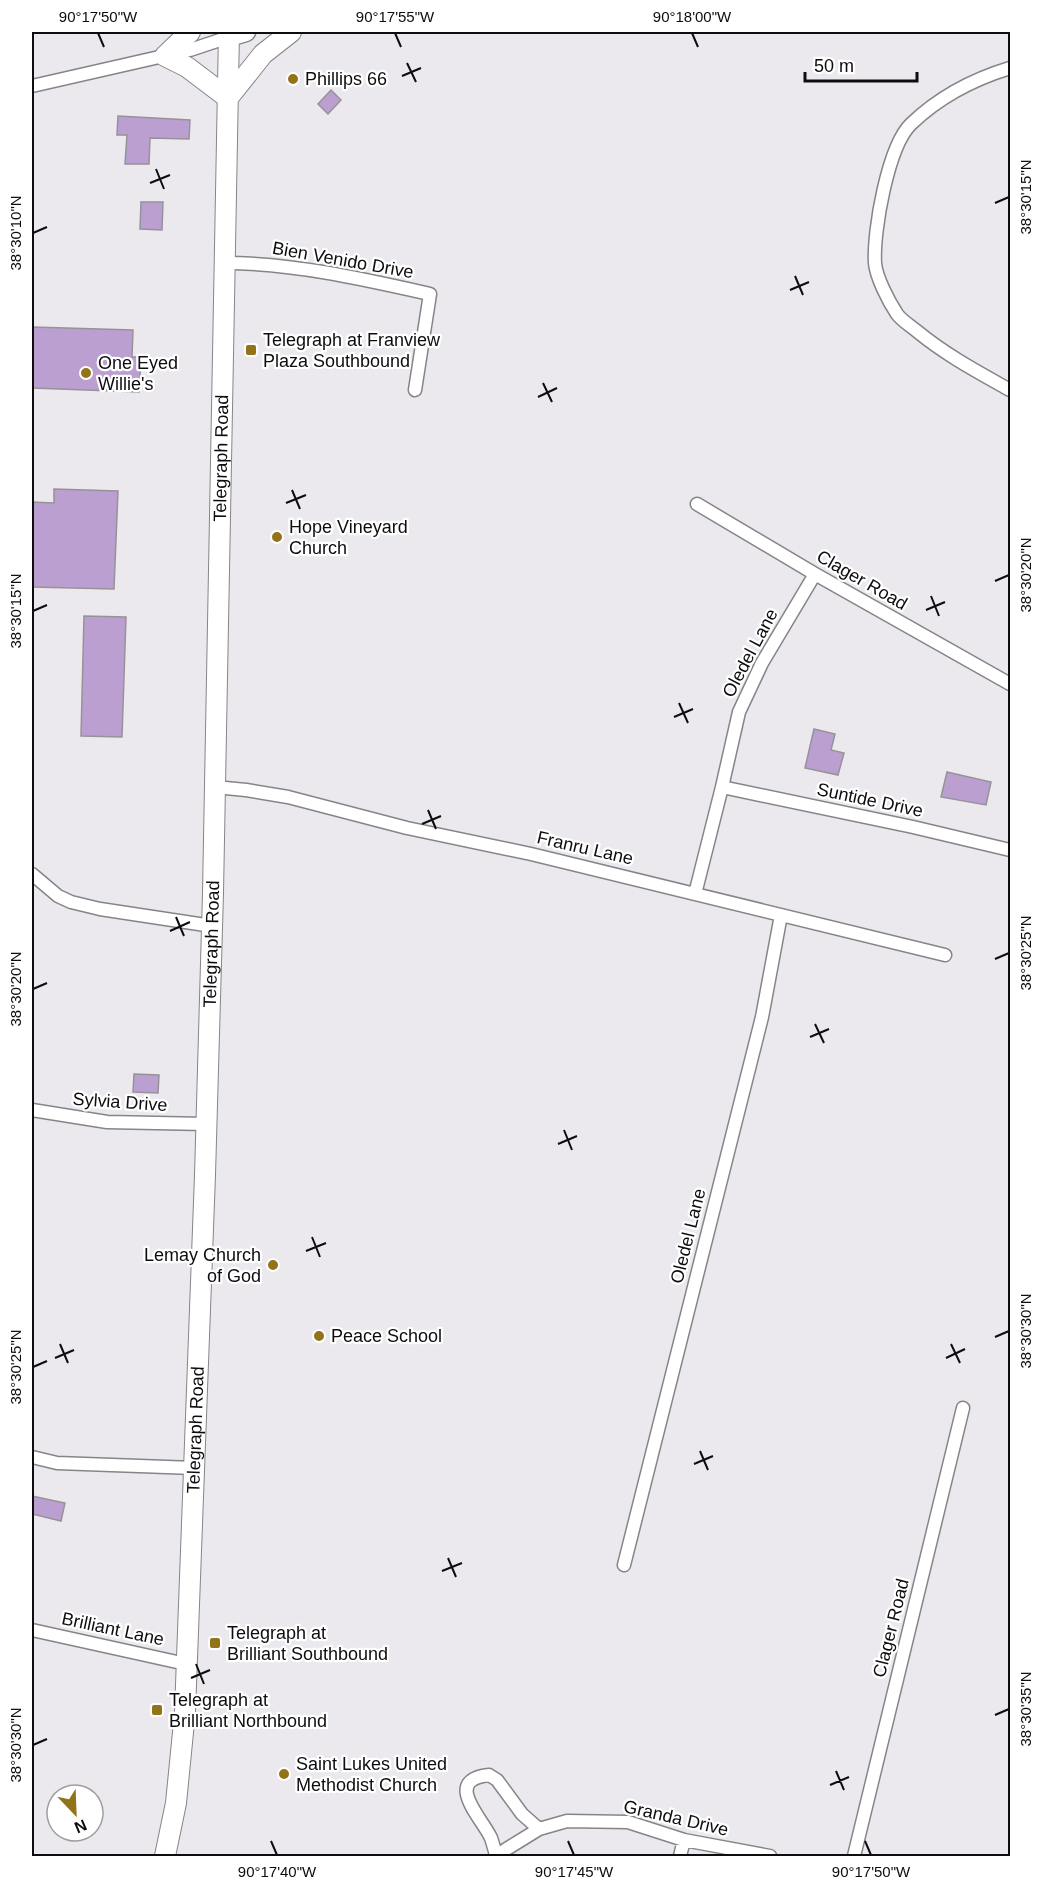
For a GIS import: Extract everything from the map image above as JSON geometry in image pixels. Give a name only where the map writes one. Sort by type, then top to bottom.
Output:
[{"type":"main road","points":[[190,32],[165,56],[186,67],[228,98],[263,54],[291,32]]},
{"type":"main road","name":"Telegraph Road","points":[[165,1857],[179,1775],[194,1468],[212,926],[228,98],[235,33]]},
{"type":"street","points":[[32,86],[165,56],[235,33]]},
{"type":"street","points":[[1011,68],[945,95],[909,125],[890,162],[879,208],[875,265],[898,316],[942,350],[1011,390]]},
{"type":"street","name":"Bien Venido Drive","points":[[225,263],[258,263],[369,281],[430,294],[415,390]]},
{"type":"street","name":"Clager Road","points":[[697,504],[815,574],[1011,684]]},
{"type":"street","name":"Oledel Lane","points":[[695,894],[739,712],[762,663],[815,574]]},
{"type":"street","name":"Franru Lane","points":[[215,787],[246,789],[288,797],[407,828],[521,852],[945,955]]},
{"type":"street","name":"Suntide Drive","points":[[722,787],[1011,850]]},
{"type":"street","points":[[32,874],[58,896],[71,902],[212,926]]},
{"type":"street","name":"Oledel Lane","points":[[624,1565],[762,1017],[781,915]]},
{"type":"street","name":"Sylvia Drive","points":[[32,1110],[107,1122],[206,1124]]},
{"type":"street","name":"Clager Road","points":[[854,1857],[963,1408]]},
{"type":"street","points":[[32,1457],[57,1463],[194,1468]]},
{"type":"street","name":"Brilliant Lane","points":[[32,1630],[186,1664]]},
{"type":"street","name":"Granda Drive","points":[[539,1829],[522,1814],[497,1780],[489,1775],[479,1776],[470,1783],[466,1791],[468,1802],[491,1838],[498,1857],[539,1829],[567,1821],[628,1822],[684,1840],[770,1857]]},
{"type":"street","points":[[680,1857],[684,1840]]},
{"type":"building","points":[[331,90],[341,100],[328,114],[318,104]]},
{"type":"building","points":[[118,116],[190,120],[189,139],[150,138],[149,164],[125,164],[127,135],[117,135]]},
{"type":"building","points":[[141,202],[163,202],[162,230],[140,229]]},
{"type":"building","name":"One Eyed Willie's","points":[[32,327],[133,330],[132,357],[141,357],[139,392],[32,388]]},
{"type":"building","points":[[54,489],[118,491],[114,589],[32,587],[32,502],[54,503]]},
{"type":"building","points":[[84,616],[126,617],[122,737],[81,736]]},
{"type":"building","points":[[814,729],[835,734],[831,750],[844,753],[838,775],[805,768]]},
{"type":"building","points":[[947,772],[991,782],[986,805],[941,797]]},
{"type":"building","points":[[134,1074],[159,1075],[158,1093],[133,1092]]},
{"type":"building","points":[[32,1496],[65,1503],[61,1521],[32,1514]]},
{"type":"place","name":"Phillips 66","points":[[293,79]]},
{"type":"place","name":"Telegraph at Franview Plaza Southbound","points":[[251,350]]},
{"type":"place","name":"One Eyed Willie's","points":[[86,373]]},
{"type":"place","name":"Hope Vineyard Church","points":[[277,537]]},
{"type":"place","name":"Lemay Church of God","points":[[273,1265]]},
{"type":"place","name":"Peace School","points":[[319,1336]]},
{"type":"place","name":"Telegraph at Brilliant Southbound","points":[[215,1643]]},
{"type":"place","name":"Telegraph at Brilliant Northbound","points":[[157,1710]]},
{"type":"place","name":"Saint Lukes United Methodist Church","points":[[284,1774]]}]
